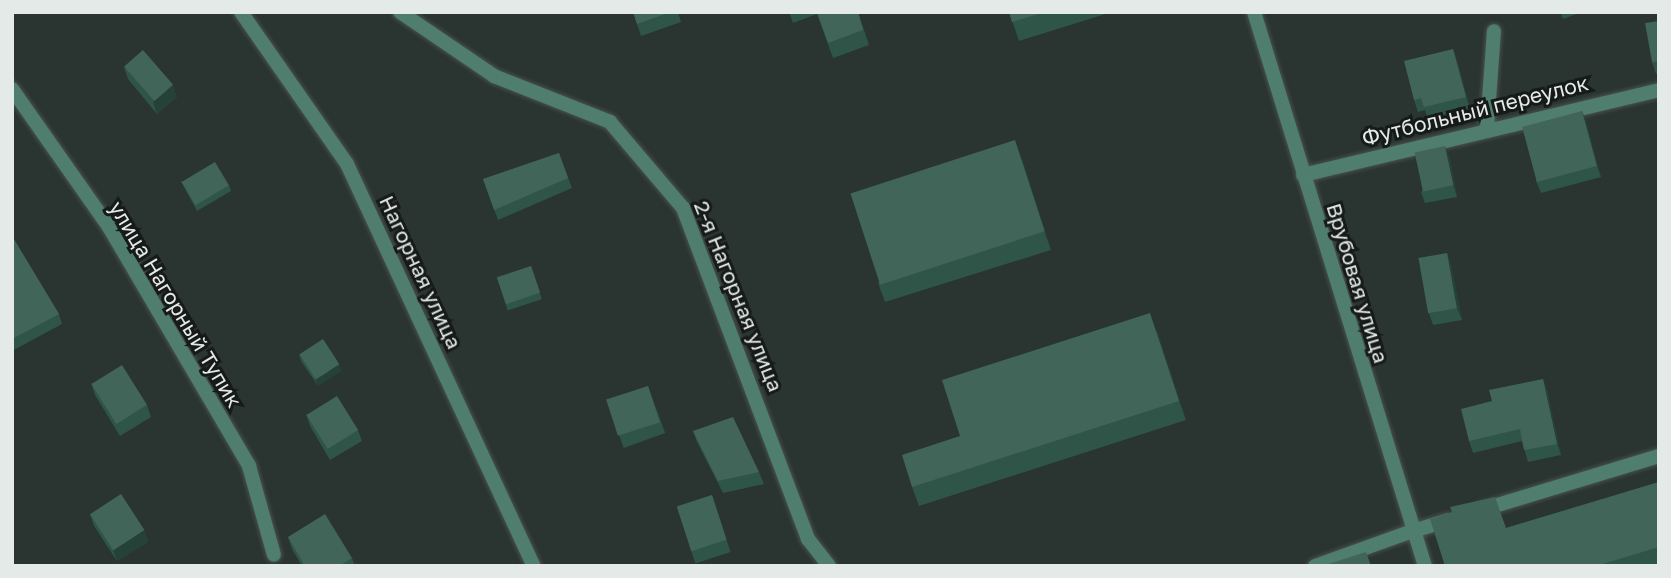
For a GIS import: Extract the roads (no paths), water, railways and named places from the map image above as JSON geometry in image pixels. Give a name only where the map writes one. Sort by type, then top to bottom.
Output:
[{"type":"street","name":"Нагорная улица","points":[[242,12],[347,164],[534,566]]},
{"type":"street","name":"2-я Нагорная улица","points":[[400,12],[494,76],[610,122],[683,208],[808,539],[829,566]]},
{"type":"street","name":"Врубовая улица","points":[[1254,12],[1425,566]]},
{"type":"street","points":[[1487,128],[1494,31]]},
{"type":"street","name":"улица Нагорный Тупик","points":[[12,89],[109,227],[249,466],[274,555]]},
{"type":"street","name":"Футбольный переулок","points":[[1303,175],[1487,128],[1659,90]]},
{"type":"street","points":[[1315,566],[1413,531],[1659,456]]}]
